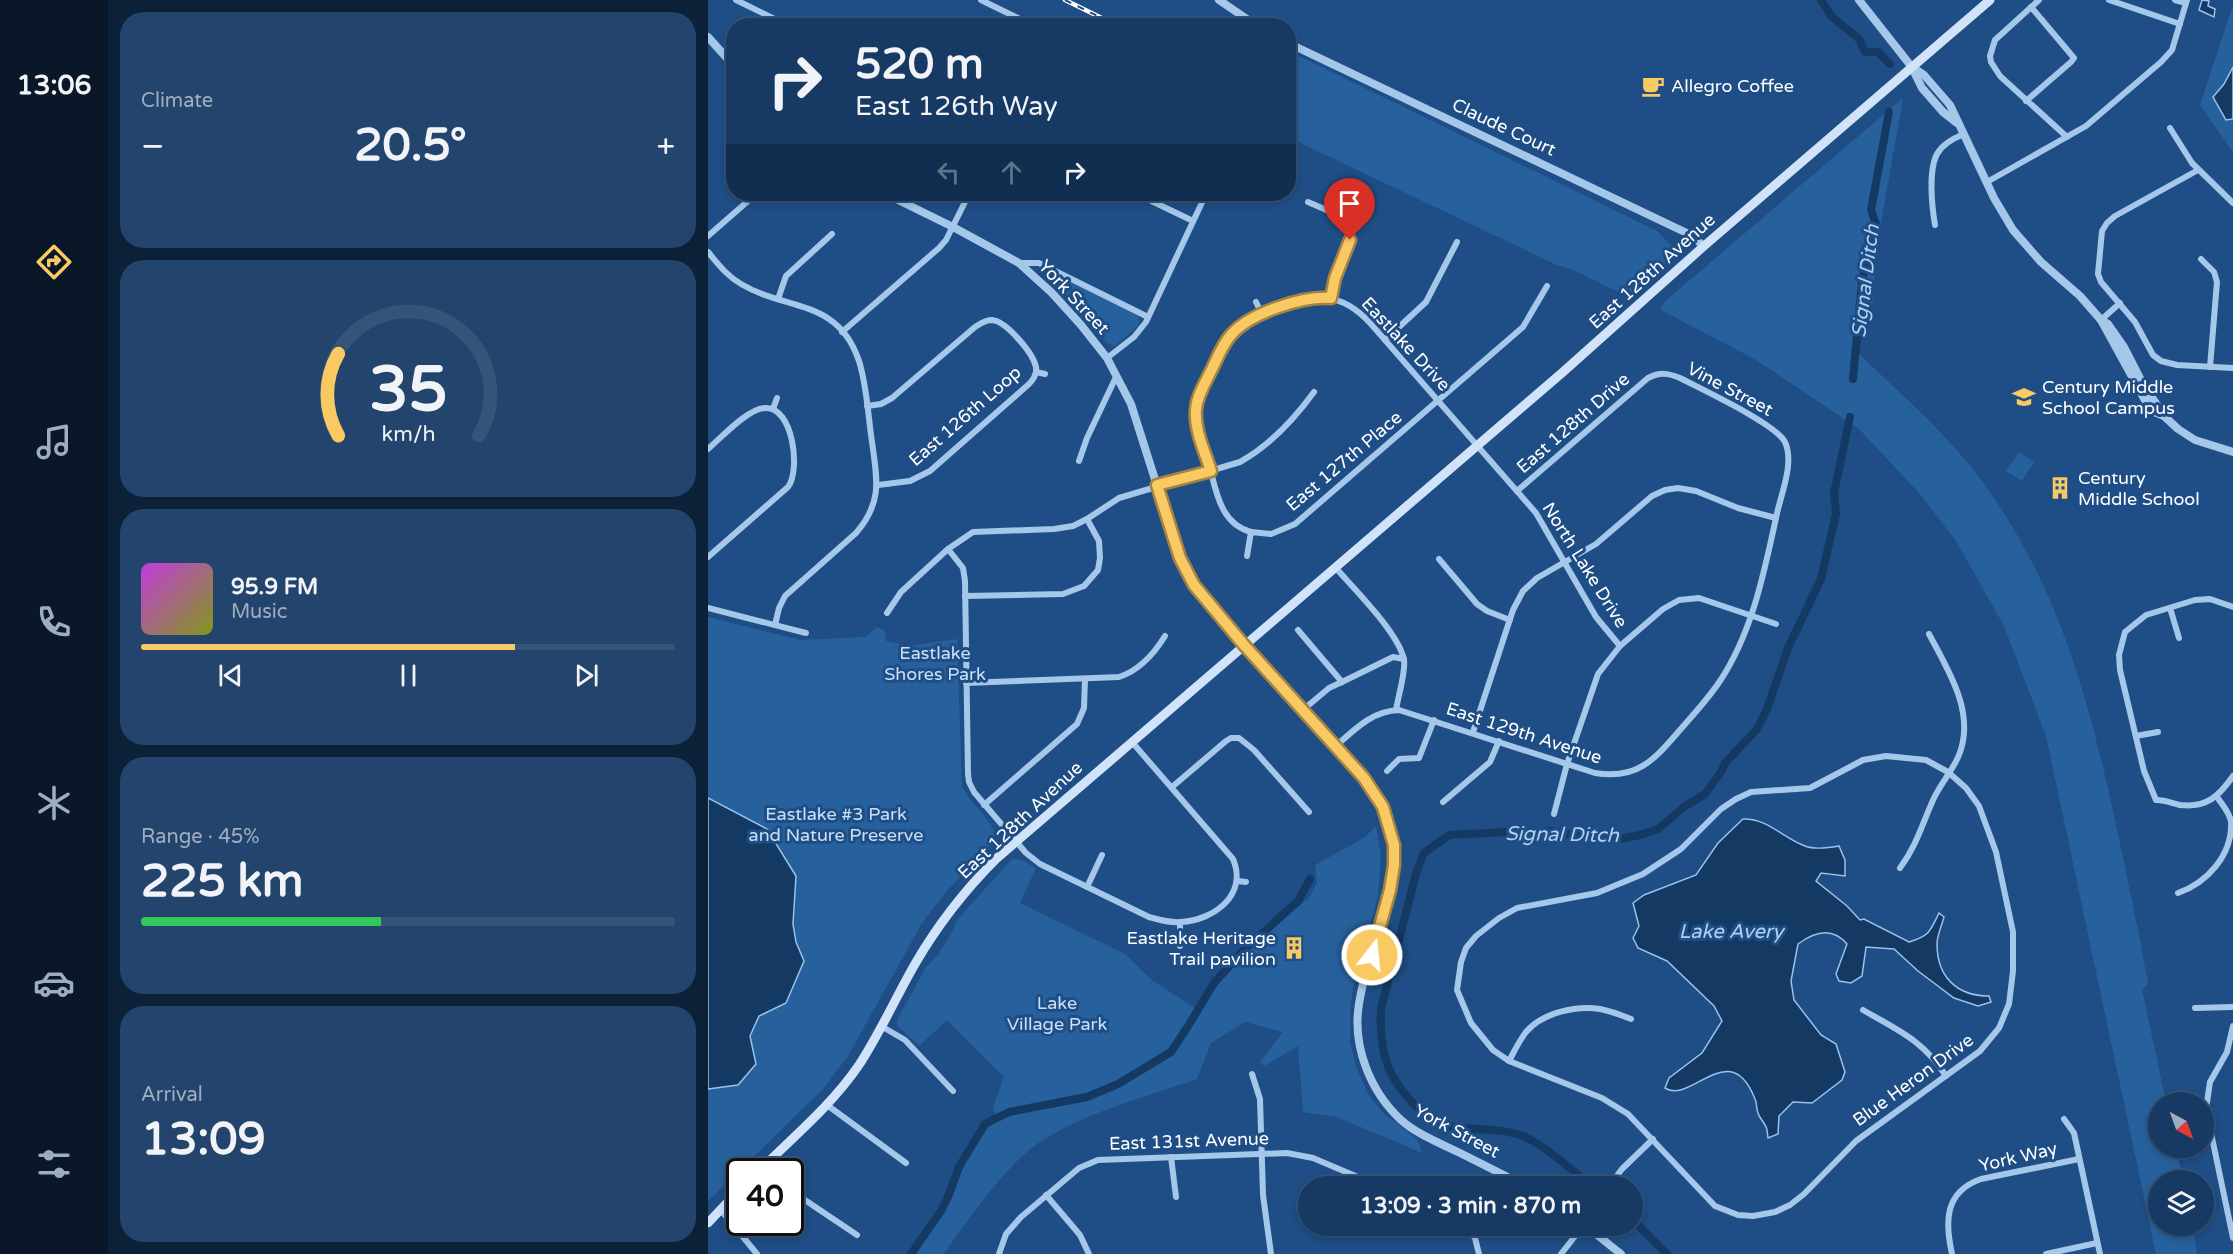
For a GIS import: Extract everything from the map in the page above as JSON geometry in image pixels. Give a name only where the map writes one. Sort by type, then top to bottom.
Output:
[{"type":"main road","name":"East 128th Avenue","points":[[774,1158],[827,1105],[859,1065],[932,936],[969,888],[1015,841],[1580,358],[1704,246],[1990,0]]},
{"type":"main road","points":[[708,1222],[726,1202]]},
{"type":"main road","points":[[708,1213],[719,1209]]},
{"type":"street","points":[[736,0],[773,18]]},
{"type":"street","points":[[981,0],[1018,18]]},
{"type":"street","points":[[1219,0],[1245,18]]},
{"type":"street","points":[[1859,0],[1911,66],[1922,88],[1943,112],[1958,124],[2003,213],[2031,252],[2085,301],[2101,320],[2108,324],[2124,347],[2163,416],[2195,440],[2233,452]]},
{"type":"street","points":[[2039,0],[1995,40],[1990,56],[1991,62],[2000,75],[2026,101],[2067,137]]},
{"type":"street","points":[[2109,0],[2180,24]]},
{"type":"street","points":[[1987,182],[2086,126],[2161,62],[2172,50],[2186,2],[2175,0]]},
{"type":"street","points":[[2026,101],[2072,62],[2073,57],[2031,7]]},
{"type":"street","points":[[708,37],[726,57]]},
{"type":"street","name":"Claude Court","points":[[1296,47],[1628,204],[1689,234],[1704,246]]},
{"type":"street","points":[[2170,128],[2198,170],[2233,203]]},
{"type":"street","points":[[1935,225],[1931,206],[1935,159],[1942,148],[1964,134]]},
{"type":"street","points":[[2198,170],[2106,223],[2102,231],[2098,274],[2101,282],[2135,322],[2153,355],[2161,361],[2176,365],[2233,368]]},
{"type":"street","points":[[708,236],[748,201]]},
{"type":"street","name":"York Street","points":[[900,201],[1019,263],[1072,314],[1107,358],[1137,419],[1180,558],[1189,576],[1201,595],[1304,709],[1377,795],[1388,821],[1394,845],[1392,883],[1359,1004],[1359,1038],[1368,1073],[1383,1101],[1411,1128],[1506,1176]]},
{"type":"street","points":[[842,332],[939,248],[953,227],[966,201]]},
{"type":"street","points":[[1152,201],[1193,221]]},
{"type":"street","points":[[1107,358],[1134,338],[1148,317],[1203,201]]},
{"type":"street","points":[[1247,556],[1251,532],[1242,530],[1222,509],[1196,423],[1197,402],[1228,338],[1248,320],[1303,300],[1331,298],[1335,278],[1350,243],[1351,234],[1343,220],[1308,202]]},
{"type":"street","points":[[778,298],[786,276],[832,234]]},
{"type":"street","points":[[1385,340],[1426,302],[1457,242]]},
{"type":"street","points":[[708,252],[730,277],[741,284],[822,313],[842,332],[859,361],[878,485],[874,504],[864,524],[784,596],[775,625]]},
{"type":"street","points":[[2201,259],[2214,272],[2217,282],[2210,367]]},
{"type":"street","points":[[1019,263],[1039,263],[1148,317]]},
{"type":"street","name":"East 127th Place","points":[[1251,532],[1271,534],[1295,524],[1522,327],[1547,286]]},
{"type":"street","name":"Eastlake Drive","points":[[1331,298],[1356,309],[1478,445]]},
{"type":"street","points":[[1256,302],[1262,314]]},
{"type":"street","points":[[2101,320],[2120,303]]},
{"type":"street","name":"East 126th Loop","points":[[867,406],[881,404],[892,398],[975,327],[986,321],[1000,322],[1007,327],[1030,354],[1036,372],[1029,384],[930,471],[910,482],[878,485]]},
{"type":"street","name":"East 126th Loop","points":[[1036,372],[1045,374]]},
{"type":"street","name":"Vine Street","points":[[1648,378],[1661,373],[1680,378],[1773,429],[1781,436],[1787,449]]},
{"type":"street","points":[[1079,461],[1087,438],[1116,377]]},
{"type":"street","name":"East 128th Drive","points":[[1517,490],[1648,378]]},
{"type":"street","points":[[886,613],[901,592],[968,534],[978,530],[1066,527],[1087,519],[1119,498],[1211,471],[1249,457],[1293,418],[1314,392]]},
{"type":"street","points":[[773,410],[777,398]]},
{"type":"street","points":[[708,449],[751,413],[763,408],[773,410],[780,413],[788,427],[795,468],[793,478],[781,493],[708,557]]},
{"type":"street","name":"North Lake Drive","points":[[1478,445],[1536,513],[1596,617],[1620,646]]},
{"type":"street","name":"East 129th Avenue","points":[[1396,710],[1473,732],[1595,773],[1617,775],[1639,769],[1650,762],[1720,682],[1734,657],[1760,586],[1787,465],[1787,449]]},
{"type":"street","points":[[1473,732],[1510,620],[1523,591],[1537,578],[1596,544],[1652,496],[1673,488],[1696,491],[1738,508],[1776,518]]},
{"type":"street","points":[[965,596],[1070,592],[1089,582],[1099,565],[1099,541],[1087,519]]},
{"type":"street","points":[[948,549],[963,568],[969,782],[984,805],[1032,859],[1149,917],[1167,922],[1201,918],[1216,911],[1232,896],[1237,881],[1233,859],[1132,742]]},
{"type":"street","points":[[1439,559],[1477,604],[1487,611],[1510,620]]},
{"type":"street","points":[[1099,565],[1108,565]]},
{"type":"street","points":[[1335,567],[1382,621],[1404,660],[1396,710],[1371,717],[1336,746]]},
{"type":"street","points":[[1554,814],[1567,764],[1598,674],[1620,646],[1663,609],[1684,599],[1699,598],[1776,624]]},
{"type":"street","points":[[2233,607],[2207,599],[2195,600],[2139,619],[2122,637],[2119,655],[2120,670],[2144,771],[2156,800],[2188,805],[2202,803],[2217,797],[2233,776]]},
{"type":"street","points":[[708,608],[806,633]]},
{"type":"street","points":[[2170,608],[2179,638]]},
{"type":"street","points":[[1298,630],[1342,682]]},
{"type":"street","points":[[1900,868],[1919,838],[1929,807],[1961,749],[1964,724],[1962,704],[1950,673],[1929,634]]},
{"type":"street","points":[[966,683],[1119,678],[1134,671],[1156,651],[1165,636]]},
{"type":"street","points":[[1304,709],[1329,688],[1393,657],[1404,660]]},
{"type":"street","points":[[984,805],[1077,724],[1084,708],[1085,679]]},
{"type":"street","points":[[1387,771],[1399,759],[1419,758],[1434,720]]},
{"type":"street","points":[[2136,736],[2158,732]]},
{"type":"street","points":[[1172,787],[1235,733],[1245,741],[1309,812]]},
{"type":"street","points":[[1443,802],[1490,762],[1499,741]]},
{"type":"street","name":"Blue Heron Drive","points":[[1886,756],[1926,760],[1948,772],[1974,798],[1988,826],[1996,852],[2014,939],[2012,989],[2004,1018],[1987,1045],[1856,1141],[1804,1194],[1790,1205],[1775,1212],[1760,1215],[1738,1215],[1715,1206],[1628,1114],[1609,1102],[1509,1061],[1482,1039],[1462,1006],[1457,990],[1461,962],[1476,936],[1499,918],[1517,908],[1597,893],[1643,874],[1681,849],[1722,809],[1736,799],[1751,792],[1810,788],[1863,760],[1886,756]]},
{"type":"street","points":[[2178,893],[2199,884],[2223,862],[2231,848],[2232,823],[2217,797]]},
{"type":"street","points":[[1087,887],[1102,855]]},
{"type":"street","points":[[1237,881],[1246,882]]},
{"type":"street","points":[[1180,922],[1180,946]]},
{"type":"street","points":[[2195,1008],[2233,1007]]},
{"type":"street","points":[[1509,1061],[1530,1028],[1562,1012],[1588,1008],[1600,1009],[1631,1019]]},
{"type":"street","points":[[1863,1010],[1914,1040],[1931,1054],[1946,1076]]},
{"type":"street","points":[[881,1026],[905,1040],[953,1091]]},
{"type":"street","points":[[2233,1026],[2227,1052],[2210,1082],[2206,1097],[2207,1117],[2233,1238]]},
{"type":"street","points":[[1252,1074],[1260,1099],[1263,1195],[1271,1254]]},
{"type":"street","points":[[827,1105],[906,1163]]},
{"type":"street","points":[[2064,1119],[2074,1133],[2100,1254]]},
{"type":"street","points":[[1617,1176],[1653,1139]]},
{"type":"street","name":"East 131st Avenue","points":[[999,1254],[1010,1228],[1079,1168],[1098,1160],[1287,1153],[1313,1158],[1355,1176]]},
{"type":"street","points":[[1171,1156],[1176,1197]]},
{"type":"street","name":"York Way","points":[[1952,1254],[1947,1230],[1947,1216],[1955,1199],[1967,1186],[1981,1179],[2079,1158]]},
{"type":"street","points":[[1046,1195],[1080,1235],[1089,1254]]},
{"type":"street","points":[[804,1199],[857,1234]]},
{"type":"street","points":[[2225,1202],[2233,1200]]},
{"type":"street","points":[[719,1209],[757,1254]]},
{"type":"street","points":[[1474,1236],[1479,1254]]},
{"type":"street","points":[[1561,1254],[1576,1236]]},
{"type":"street","points":[[1597,1236],[1621,1254]]},
{"type":"street","points":[[2046,1254],[2097,1244]]},
{"type":"green space","points":[[2233,5],[2233,152],[2200,105]]},
{"type":"green space","points":[[1296,54],[1657,231],[1671,245],[1669,260],[1632,292],[1618,291],[1559,266],[1296,141]]},
{"type":"green space","points":[[1903,98],[1875,257],[1873,305],[1862,315],[1859,354],[1943,435],[1987,488],[2013,527],[2035,567],[2069,649],[2083,691],[2106,779],[2148,984],[2142,990],[2164,1092],[2148,1092],[2148,1158],[2178,1158],[2181,1170],[2148,1170],[2148,1216],[2046,736],[2004,626],[1956,541],[1920,494],[1859,429],[1758,361],[1661,310],[1662,304]]},
{"type":"green space","points":[[1043,269],[1137,315],[1140,321],[1138,326],[1115,346],[1107,343],[1084,312],[1042,272]]},
{"type":"green space","points":[[2019,452],[2034,462],[2022,481],[2006,471]]},
{"type":"green space","name":"Eastlake #3 Park and Nature Preserve","points":[[708,617],[800,640],[865,637],[877,627],[885,631],[886,641],[909,646],[957,639],[962,786],[991,825],[996,839],[946,892],[922,923],[848,1056],[823,1089],[752,1158],[726,1158],[726,1183],[708,1201]]},
{"type":"green space","points":[[1376,826],[1381,855],[1378,896],[1353,988],[1350,1009],[1350,1042],[1357,1069],[1368,1094],[1382,1112],[1417,1139],[1422,1153],[1337,1117],[1303,1112],[1298,1046],[1264,1066],[1260,1062],[1283,1032],[1245,1022],[1211,1043],[1197,1079],[1109,1109],[1045,1139],[1017,1161],[994,1186],[944,1254],[912,1254],[948,1205],[960,1171],[986,1127],[1009,1114],[1073,1102],[1112,1090],[1172,1056],[1214,988],[1247,949],[1309,898],[1317,883],[1315,865],[1364,838]]},
{"type":"green space","name":"Lake Village Park","points":[[1012,859],[1022,860],[1036,868],[1020,903],[1125,954],[1153,981],[1195,1008],[1170,1052],[1119,1080],[1089,1092],[1012,1108],[997,1116],[993,1107],[1004,1077],[947,1020],[919,1046],[897,1025],[898,1018],[926,967],[938,955],[957,920]]},
{"type":"green space","points":[[2152,1236],[2194,1236],[2197,1254],[2156,1254]]},
{"type":"water","points":[[2202,0],[2209,1],[2208,6],[2215,9],[2214,17],[2199,10]]},
{"type":"water","points":[[2233,67],[2233,119],[2226,120],[2213,97],[2224,84]]},
{"type":"water","points":[[708,798],[767,829],[796,876],[793,924],[796,942],[804,961],[786,1003],[759,1016],[750,1036],[756,1064],[738,1085],[708,1089]]},
{"type":"water","name":"Lake Avery","points":[[1743,819],[1760,822],[1797,843],[1809,847],[1839,846],[1845,860],[1845,876],[1821,873],[1816,881],[1847,906],[1860,920],[1864,919],[1909,942],[1921,938],[1928,932],[1939,913],[1944,917],[1937,941],[1938,956],[1945,975],[1958,988],[1967,993],[1989,996],[1991,1002],[1978,1006],[1954,998],[1918,971],[1894,949],[1866,947],[1862,976],[1851,983],[1839,981],[1836,974],[1847,944],[1841,938],[1829,933],[1810,936],[1798,944],[1791,981],[1794,1000],[1821,1035],[1836,1044],[1845,1072],[1842,1080],[1812,1103],[1793,1102],[1779,1116],[1778,1134],[1768,1138],[1767,1128],[1759,1114],[1755,1099],[1745,1081],[1734,1073],[1722,1072],[1675,1091],[1665,1088],[1669,1078],[1702,1053],[1722,1021],[1714,1006],[1667,961],[1638,948],[1633,938],[1639,926],[1633,903],[1644,895],[1696,875],[1718,843]]},
{"type":"waterway","points":[[1821,0],[1832,17],[1859,39],[1865,52],[1878,52],[1890,64]]},
{"type":"waterway","name":"Signal Ditch","points":[[1853,379],[1862,281],[1876,224],[1871,210],[1889,112]]},
{"type":"waterway","name":"Signal Ditch","points":[[1580,1176],[1545,1149],[1522,1136],[1503,1131],[1455,1127],[1431,1118],[1410,1100],[1394,1078],[1384,1054],[1381,1009],[1417,870],[1424,853],[1449,835],[1505,832],[1536,834],[1550,831],[1619,839],[1658,829],[1684,807],[1705,794],[1725,763],[1757,729],[1767,709],[1788,648],[1821,579],[1836,514],[1834,493],[1850,417]]},
{"type":"waterway","points":[[1190,1023],[1214,983],[1243,951],[1298,901],[1310,879]]},
{"type":"waterway","points":[[911,1254],[941,1211],[959,1167],[985,1124],[1009,1112],[1087,1097],[1118,1084],[1171,1052],[1188,1026]]},
{"type":"waterway","name":"Signal Ditch","points":[[1643,1230],[1667,1254]]},
{"type":"railway","points":[[1065,0],[1102,18]]},
{"type":"place","name":"Allegro Coffee","points":[[1653,86]]},
{"type":"place","name":"Century Middle School Campus","points":[[2024,397]]},
{"type":"place","name":"Century Middle School","points":[[2060,488]]},
{"type":"place","name":"Eastlake Heritage Trail pavilion","points":[[1294,948]]},
{"type":"route","points":[[1350,240],[1335,278],[1331,298],[1303,300],[1262,314],[1238,327],[1228,338],[1197,402],[1196,423],[1211,471],[1157,485],[1180,558],[1201,595],[1364,778],[1383,807],[1394,845],[1394,865],[1392,883],[1372,955]]},
{"type":"park label","name":"Eastlake Shores Park","points":[[935,663]]}]
